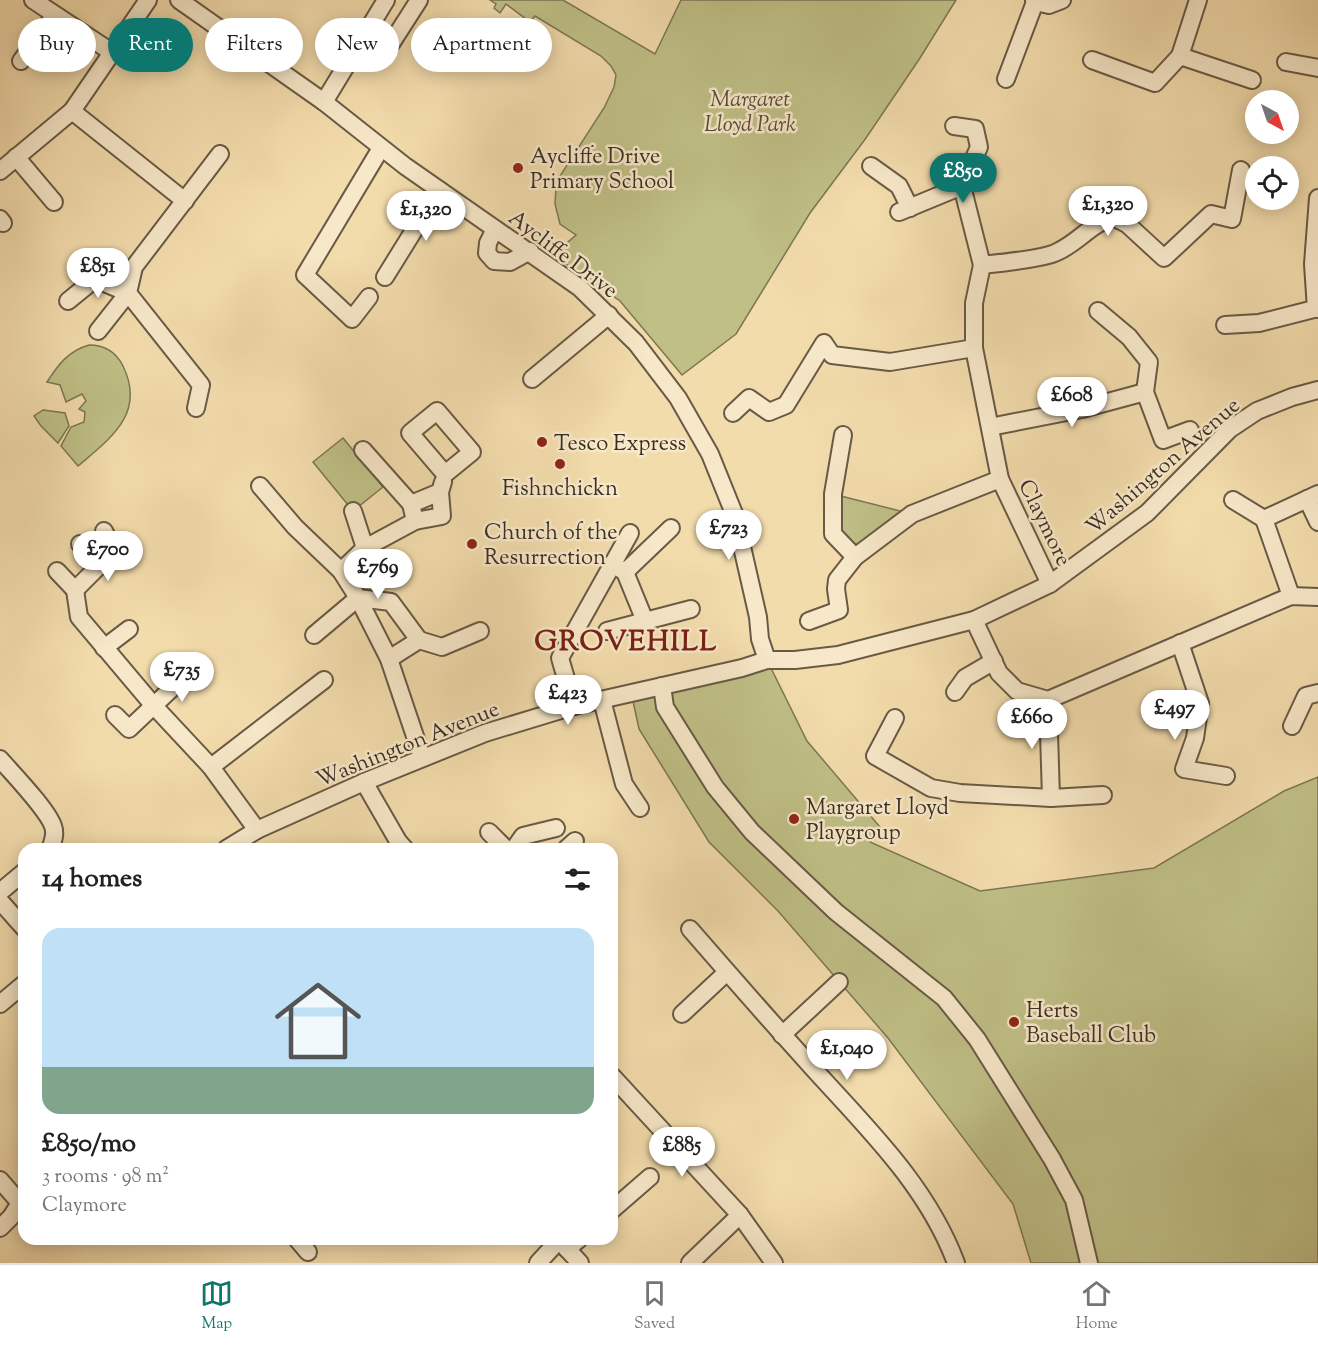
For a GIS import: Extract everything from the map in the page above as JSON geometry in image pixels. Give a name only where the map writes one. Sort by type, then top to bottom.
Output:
[{"type":"street","points":[[33,0],[108,50]]},
{"type":"street","points":[[136,18],[148,0]]},
{"type":"street","name":"Aycliffe Drive","points":[[179,0],[324,102],[381,148],[439,190],[530,251],[580,288],[636,343],[678,398],[710,454],[735,516],[756,606],[760,639],[767,660]]},
{"type":"street","points":[[324,102],[386,0]]},
{"type":"street","points":[[399,31],[419,0]]},
{"type":"street","points":[[1006,79],[1034,1],[1049,5],[1062,0]]},
{"type":"street","points":[[1092,60],[1155,83],[1180,56],[1198,0]]},
{"type":"street","points":[[1180,56],[1252,80]]},
{"type":"street","points":[[0,171],[72,111],[108,60]]},
{"type":"street","points":[[1286,62],[1318,68]]},
{"type":"street","points":[[72,111],[184,201]]},
{"type":"street","points":[[871,166],[899,186],[904,210],[962,186],[979,147],[975,129],[954,126]]},
{"type":"street","points":[[369,297],[352,319],[305,275],[381,148]]},
{"type":"street","points":[[98,331],[128,293],[134,267],[220,154]]},
{"type":"street","points":[[16,158],[54,202]]},
{"type":"street","points":[[982,265],[1054,254],[1098,222],[1113,218],[1126,224],[1164,258],[1211,213],[1232,219],[1241,170]]},
{"type":"street","name":"Claymore","points":[[962,186],[982,265],[974,303],[974,348],[1000,479],[1050,584]]},
{"type":"street","points":[[385,277],[439,190]]},
{"type":"street","points":[[1225,326],[1259,323],[1317,308],[1312,264],[1318,198]]},
{"type":"street","points":[[495,229],[488,243],[487,253],[494,261],[510,262],[530,251]]},
{"type":"street","points":[[68,301],[95,279],[128,293],[201,385],[196,408]]},
{"type":"street","points":[[1098,311],[1128,337],[1149,362],[1145,392],[1163,440],[1190,430]]},
{"type":"street","points":[[532,379],[609,315]]},
{"type":"street","points":[[733,413],[749,398],[769,412],[786,405],[824,343],[832,355],[890,362],[974,348]]},
{"type":"street","name":"Washington Avenue","points":[[236,843],[257,830],[422,757],[485,733],[574,706],[742,668],[767,660],[795,660],[838,655],[974,620],[1050,584],[1148,513],[1230,429],[1257,411],[1292,397],[1318,390]]},
{"type":"street","points":[[990,427],[1082,409],[1145,392]]},
{"type":"street","points":[[843,435],[833,494],[833,534],[855,557]]},
{"type":"street","points":[[363,450],[413,512],[442,516],[440,492],[445,474]]},
{"type":"street","name":"Claymore","points":[[809,621],[839,610],[837,580],[855,557],[912,514],[1000,479]]},
{"type":"street","points":[[260,486],[295,527],[341,571],[358,598],[388,659],[422,757]]},
{"type":"street","points":[[1264,519],[1313,496],[1318,522]]},
{"type":"street","points":[[1233,500],[1264,519],[1291,596]]},
{"type":"street","points":[[353,511],[365,548]]},
{"type":"street","points":[[341,571],[365,548],[413,512]]},
{"type":"street","points":[[619,568],[671,528]]},
{"type":"street","points":[[75,590],[113,549],[104,531]]},
{"type":"street","points":[[574,706],[560,658],[619,568],[630,533]]},
{"type":"street","points":[[80,544],[100,565]]},
{"type":"street","points":[[619,568],[645,621]]},
{"type":"street","points":[[57,571],[75,590],[79,618],[154,706],[211,767],[257,830]]},
{"type":"street","points":[[974,620],[999,673],[1017,691],[1048,700],[1291,596],[1318,597]]},
{"type":"street","points":[[314,634],[358,598],[391,602],[420,640],[442,647],[480,631]]},
{"type":"street","points":[[607,631],[691,609]]},
{"type":"street","points":[[104,648],[129,629]]},
{"type":"street","points":[[388,659],[420,640]]},
{"type":"street","points":[[1180,643],[1200,703],[1195,738],[1184,769],[1226,776]]},
{"type":"street","points":[[955,692],[964,678],[993,661]]},
{"type":"street","points":[[115,715],[129,729],[186,675]]},
{"type":"street","points":[[211,767],[324,680]]},
{"type":"street","points":[[662,686],[665,707],[714,787],[752,831],[836,912],[944,998],[977,1039],[1052,1159],[1074,1200],[1089,1263]]},
{"type":"street","points":[[1292,726],[1306,696],[1318,693]]},
{"type":"street","points":[[602,700],[624,784],[640,807]]},
{"type":"street","points":[[1048,700],[1051,798]]},
{"type":"street","points":[[895,718],[875,756],[931,788],[960,793],[1051,798],[1103,795]]},
{"type":"street","points":[[0,759],[47,816],[54,828],[52,843]]},
{"type":"street","points":[[364,782],[400,843]]},
{"type":"street","points":[[518,843],[523,836],[556,828]]},
{"type":"street","points":[[489,832],[500,843]]},
{"type":"street","points":[[0,892],[18,877]]},
{"type":"street","points":[[0,901],[18,921]]},
{"type":"street","points":[[690,929],[782,1035],[897,1161],[946,1236],[956,1263]]},
{"type":"street","points":[[682,1014],[727,972]]},
{"type":"street","points":[[782,1035],[839,982]]},
{"type":"street","points":[[0,1004],[18,989]]},
{"type":"street","points":[[618,1083],[740,1215],[774,1263]]},
{"type":"street","points":[[618,1205],[650,1177]]},
{"type":"street","points":[[0,1180],[18,1198]]},
{"type":"street","points":[[0,1228],[18,1207]]},
{"type":"street","points":[[690,1263],[740,1215]]},
{"type":"street","points":[[538,1263],[562,1245]]},
{"type":"street","points":[[568,1245],[580,1263]]},
{"type":"green space","name":"Margaret Lloyd Park","points":[[490,0],[563,0],[655,54],[681,0],[956,0],[866,138],[810,213],[736,334],[682,375],[620,301],[553,255],[576,235],[560,224],[555,204],[556,187],[560,176],[604,108],[614,87],[616,75],[601,56],[552,26],[552,18],[535,16],[525,18],[506,4],[500,13],[494,8],[496,4]]},
{"type":"green space","points":[[89,345],[105,348],[117,357],[129,383],[130,398],[128,411],[122,423],[78,466],[61,446],[71,427],[84,422],[85,412],[79,409],[86,401],[82,394],[66,402],[60,385],[47,382],[64,359]]},
{"type":"green space","points":[[43,410],[65,413],[69,426],[58,443],[34,416]]},
{"type":"green space","points":[[343,438],[383,487],[353,511],[313,462]]},
{"type":"green space","points":[[833,494],[912,514],[855,557],[833,534]]},
{"type":"green space","points":[[767,660],[807,741],[880,827],[870,842],[980,891],[1154,868],[1284,791],[1318,777],[1318,1263],[1031,1263],[1013,1204],[888,1038],[778,911],[709,842],[639,729],[631,692]]},
{"type":"place","name":"Aycliffe Drive Primary School","points":[[518,168]]},
{"type":"place","name":"Tesco Express","points":[[542,442]]},
{"type":"place","name":"Fishnchickn","points":[[560,464]]},
{"type":"place","name":"Church of the Resurrection","points":[[472,544]]},
{"type":"place","name":"Margaret Lloyd Playgroup","points":[[794,819]]},
{"type":"place","name":"Herts Baseball Club","points":[[1014,1022]]},
{"type":"district","name":"GROVEHILL","points":[[626,640]]}]
